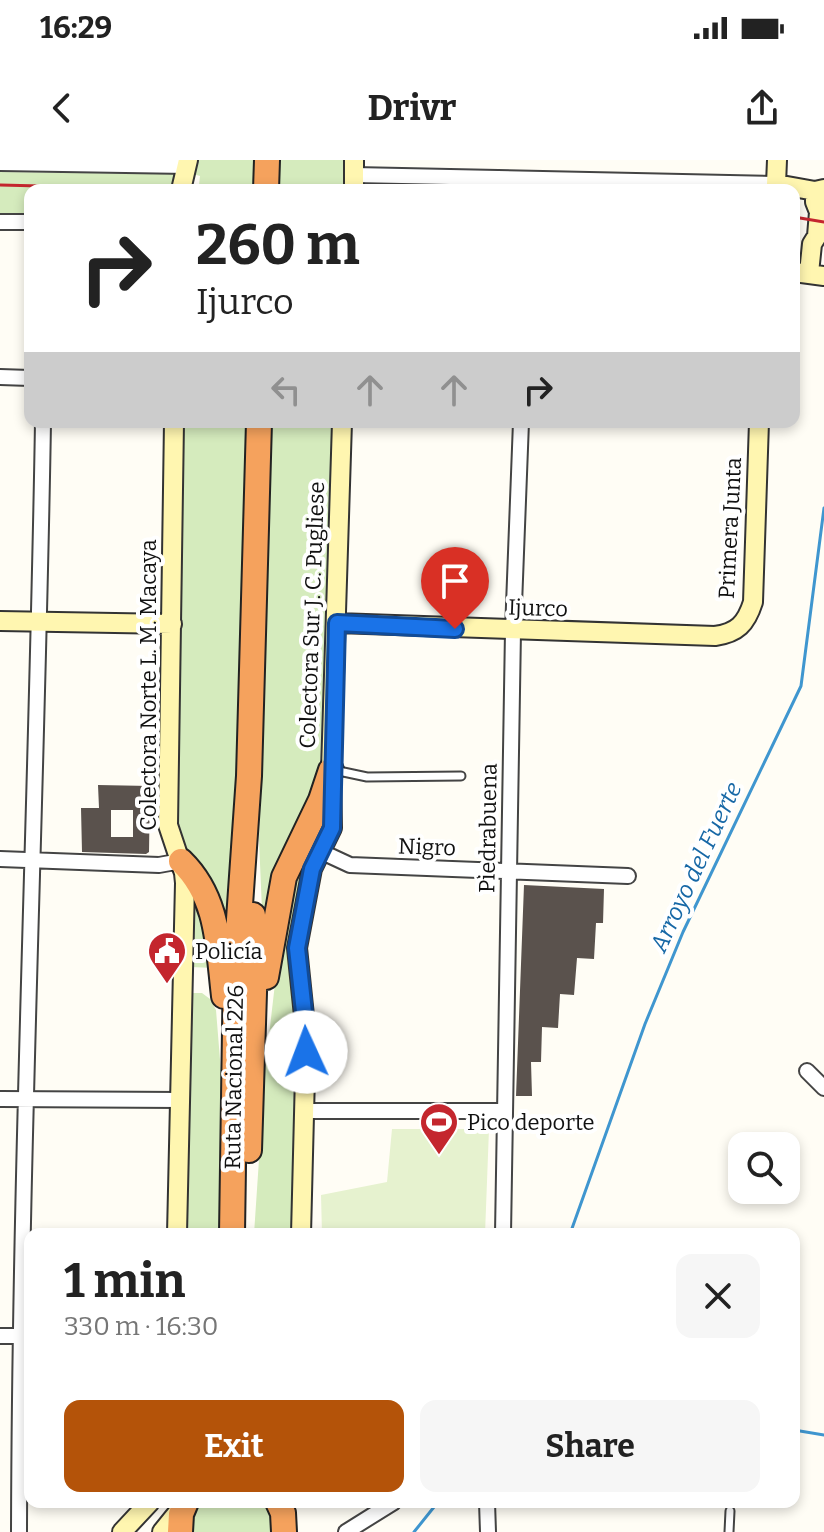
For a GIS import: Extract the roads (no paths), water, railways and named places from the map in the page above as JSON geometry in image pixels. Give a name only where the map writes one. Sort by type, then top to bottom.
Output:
[{"type":"highway","name":"Ruta Nacional 226","points":[[232,1228],[242,1082],[255,961],[249,776],[259,428]]},
{"type":"highway","points":[[242,1082],[281,887],[321,800],[331,770]]},
{"type":"highway","points":[[181,861],[203,887],[210,904],[242,1082]]},
{"type":"highway","name":"Ruta Nacional 226","points":[[242,1082],[247,1228]]},
{"type":"highway","points":[[180,1532],[184,1508]]},
{"type":"street","points":[[518,177],[519,160]]},
{"type":"street","points":[[354,175],[776,184],[777,160]]},
{"type":"street","points":[[0,163],[188,163],[183,184]]},
{"type":"street","points":[[809,274],[812,244],[807,231],[809,211],[818,194]]},
{"type":"street","points":[[0,222],[24,222]]},
{"type":"street","points":[[0,377],[24,378]]},
{"type":"street","points":[[25,1228],[24,1099],[34,860],[43,428]]},
{"type":"street","name":"Colectora Norte L. M. Macaya","points":[[174,428],[168,825],[185,883],[177,1228]]},
{"type":"street","name":"Colectora Sur J. C. Pugliese","points":[[301,1228],[305,1021],[297,948],[309,877],[332,822],[342,428]]},
{"type":"street","name":"Piedrabuena","points":[[503,1228],[513,631],[521,428]]},
{"type":"street","name":"Primera Junta","points":[[736,631],[750,612],[754,591],[759,428]]},
{"type":"street","points":[[0,621],[172,624]]},
{"type":"street","name":"Ijurco","points":[[337,623],[715,636],[736,631]]},
{"type":"street","name":"Nigro","points":[[322,852],[350,865],[628,876]]},
{"type":"street","points":[[0,859],[159,865],[181,861]]},
{"type":"street","points":[[807,1071],[824,1088]]},
{"type":"street","points":[[0,1099],[181,1100]]},
{"type":"street","points":[[304,1111],[504,1111]]},
{"type":"street","points":[[0,1336],[24,1336]]},
{"type":"street","points":[[19,1532],[24,1369]]},
{"type":"street","points":[[122,1532],[144,1508]]},
{"type":"street","points":[[162,1532],[182,1508]]},
{"type":"street","points":[[346,1532],[384,1508]]},
{"type":"street","points":[[487,1508],[488,1532]]},
{"type":"lane","points":[[331,770],[367,777],[461,776]]},
{"type":"lane","points":[[729,1532],[730,1511]]},
{"type":"waterway","name":"Arroyo del Fuerte","points":[[572,1228],[645,1024],[683,932],[801,686],[824,508]]},
{"type":"waterway","points":[[800,1431],[824,1435]]},
{"type":"waterway","points":[[414,1532],[433,1508]]},
{"type":"railway","points":[[0,185],[24,186]]},
{"type":"railway","points":[[800,218],[824,222]]},
{"type":"place","name":"Policía","points":[[167,985]]},
{"type":"place","name":"Pico deporte","points":[[439,1156]]}]
